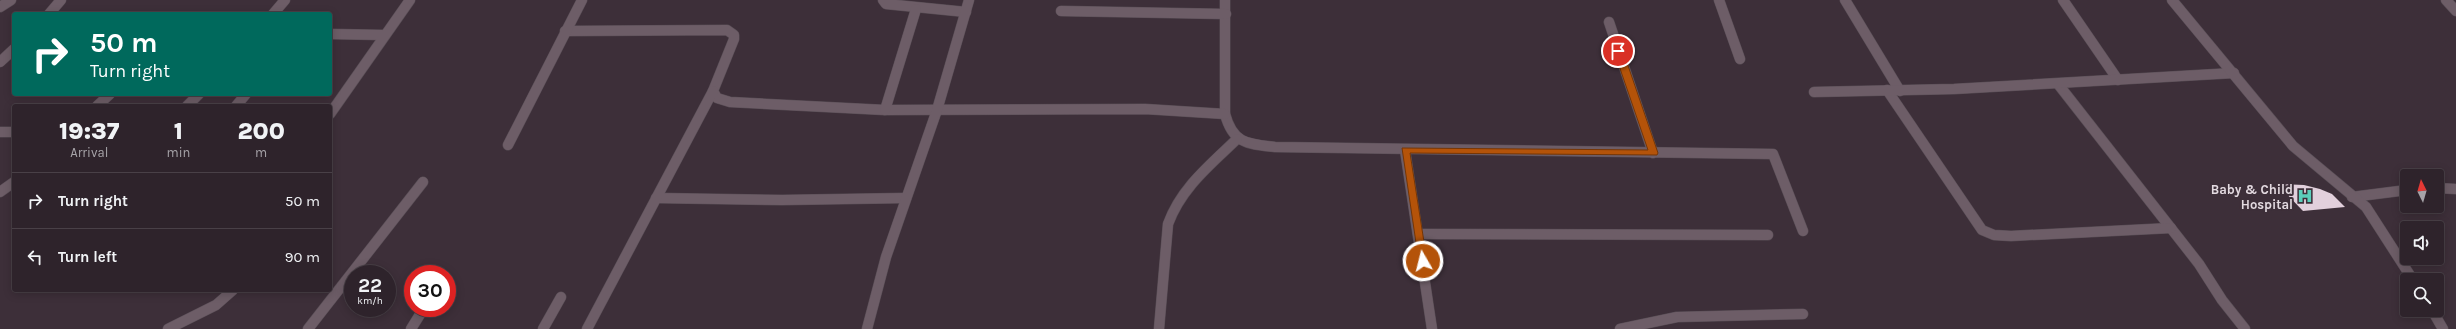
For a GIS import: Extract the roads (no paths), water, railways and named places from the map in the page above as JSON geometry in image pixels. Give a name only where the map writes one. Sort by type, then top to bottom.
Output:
[{"type":"street","points":[[0,8],[11,0]]},
{"type":"street","points":[[51,12],[61,0]]},
{"type":"street","points":[[275,12],[284,0]]},
{"type":"street","points":[[332,111],[410,0]]},
{"type":"street","points":[[508,145],[582,0]]},
{"type":"street","points":[[883,0],[890,6],[966,12]]},
{"type":"street","points":[[867,329],[886,258],[937,110],[969,0]]},
{"type":"street","points":[[1225,0],[1225,114],[1228,129],[1236,140],[1275,147],[1773,154],[1803,231]]},
{"type":"street","points":[[1719,0],[1740,59]]},
{"type":"street","points":[[1846,0],[1900,91]]},
{"type":"street","points":[[2063,0],[2118,80]]},
{"type":"street","points":[[2172,0],[2293,146],[2352,197],[2366,207],[2409,273]]},
{"type":"street","points":[[2446,0],[2456,11]]},
{"type":"street","points":[[885,110],[916,8]]},
{"type":"street","points":[[1061,11],[1226,14]]},
{"type":"street","points":[[1609,22],[1653,153]]},
{"type":"street","points":[[565,31],[727,30],[734,35],[734,39],[713,91],[587,329]]},
{"type":"street","points":[[332,34],[384,35]]},
{"type":"street","points":[[0,62],[12,51]]},
{"type":"street","points":[[1814,92],[1900,91],[2058,84],[2234,73]]},
{"type":"street","points":[[2058,84],[2171,228],[2245,329]]},
{"type":"street","points":[[1887,90],[1982,230],[1994,235],[2011,236],[2171,228]]},
{"type":"street","points":[[713,91],[714,96],[720,100],[730,102],[885,110],[1146,109],[1225,114]]},
{"type":"street","points":[[99,104],[108,96]]},
{"type":"street","points":[[189,104],[197,96]]},
{"type":"street","points":[[238,104],[244,96]]},
{"type":"street","points":[[0,132],[12,132]]},
{"type":"street","points":[[1159,329],[1168,224],[1172,210],[1196,180],[1236,140]]},
{"type":"street","points":[[1405,150],[1419,234],[1432,329]]},
{"type":"street","points":[[308,329],[423,182]]},
{"type":"street","points":[[0,192],[12,183]]},
{"type":"street","points":[[2444,188],[2456,189]]},
{"type":"street","points":[[2352,197],[2400,191]]},
{"type":"street","points":[[656,198],[790,200],[906,198]]},
{"type":"street","points":[[1419,234],[1768,235]]},
{"type":"street","points":[[168,329],[211,308],[231,292]]},
{"type":"street","points":[[543,329],[561,297]]},
{"type":"street","points":[[1620,329],[1676,317],[1803,314]]},
{"type":"street","points":[[411,329],[418,317]]},
{"type":"street","points":[[2436,317],[2443,329]]},
{"type":"place","name":"Baby & Child Hospital","points":[[2305,196]]}]
